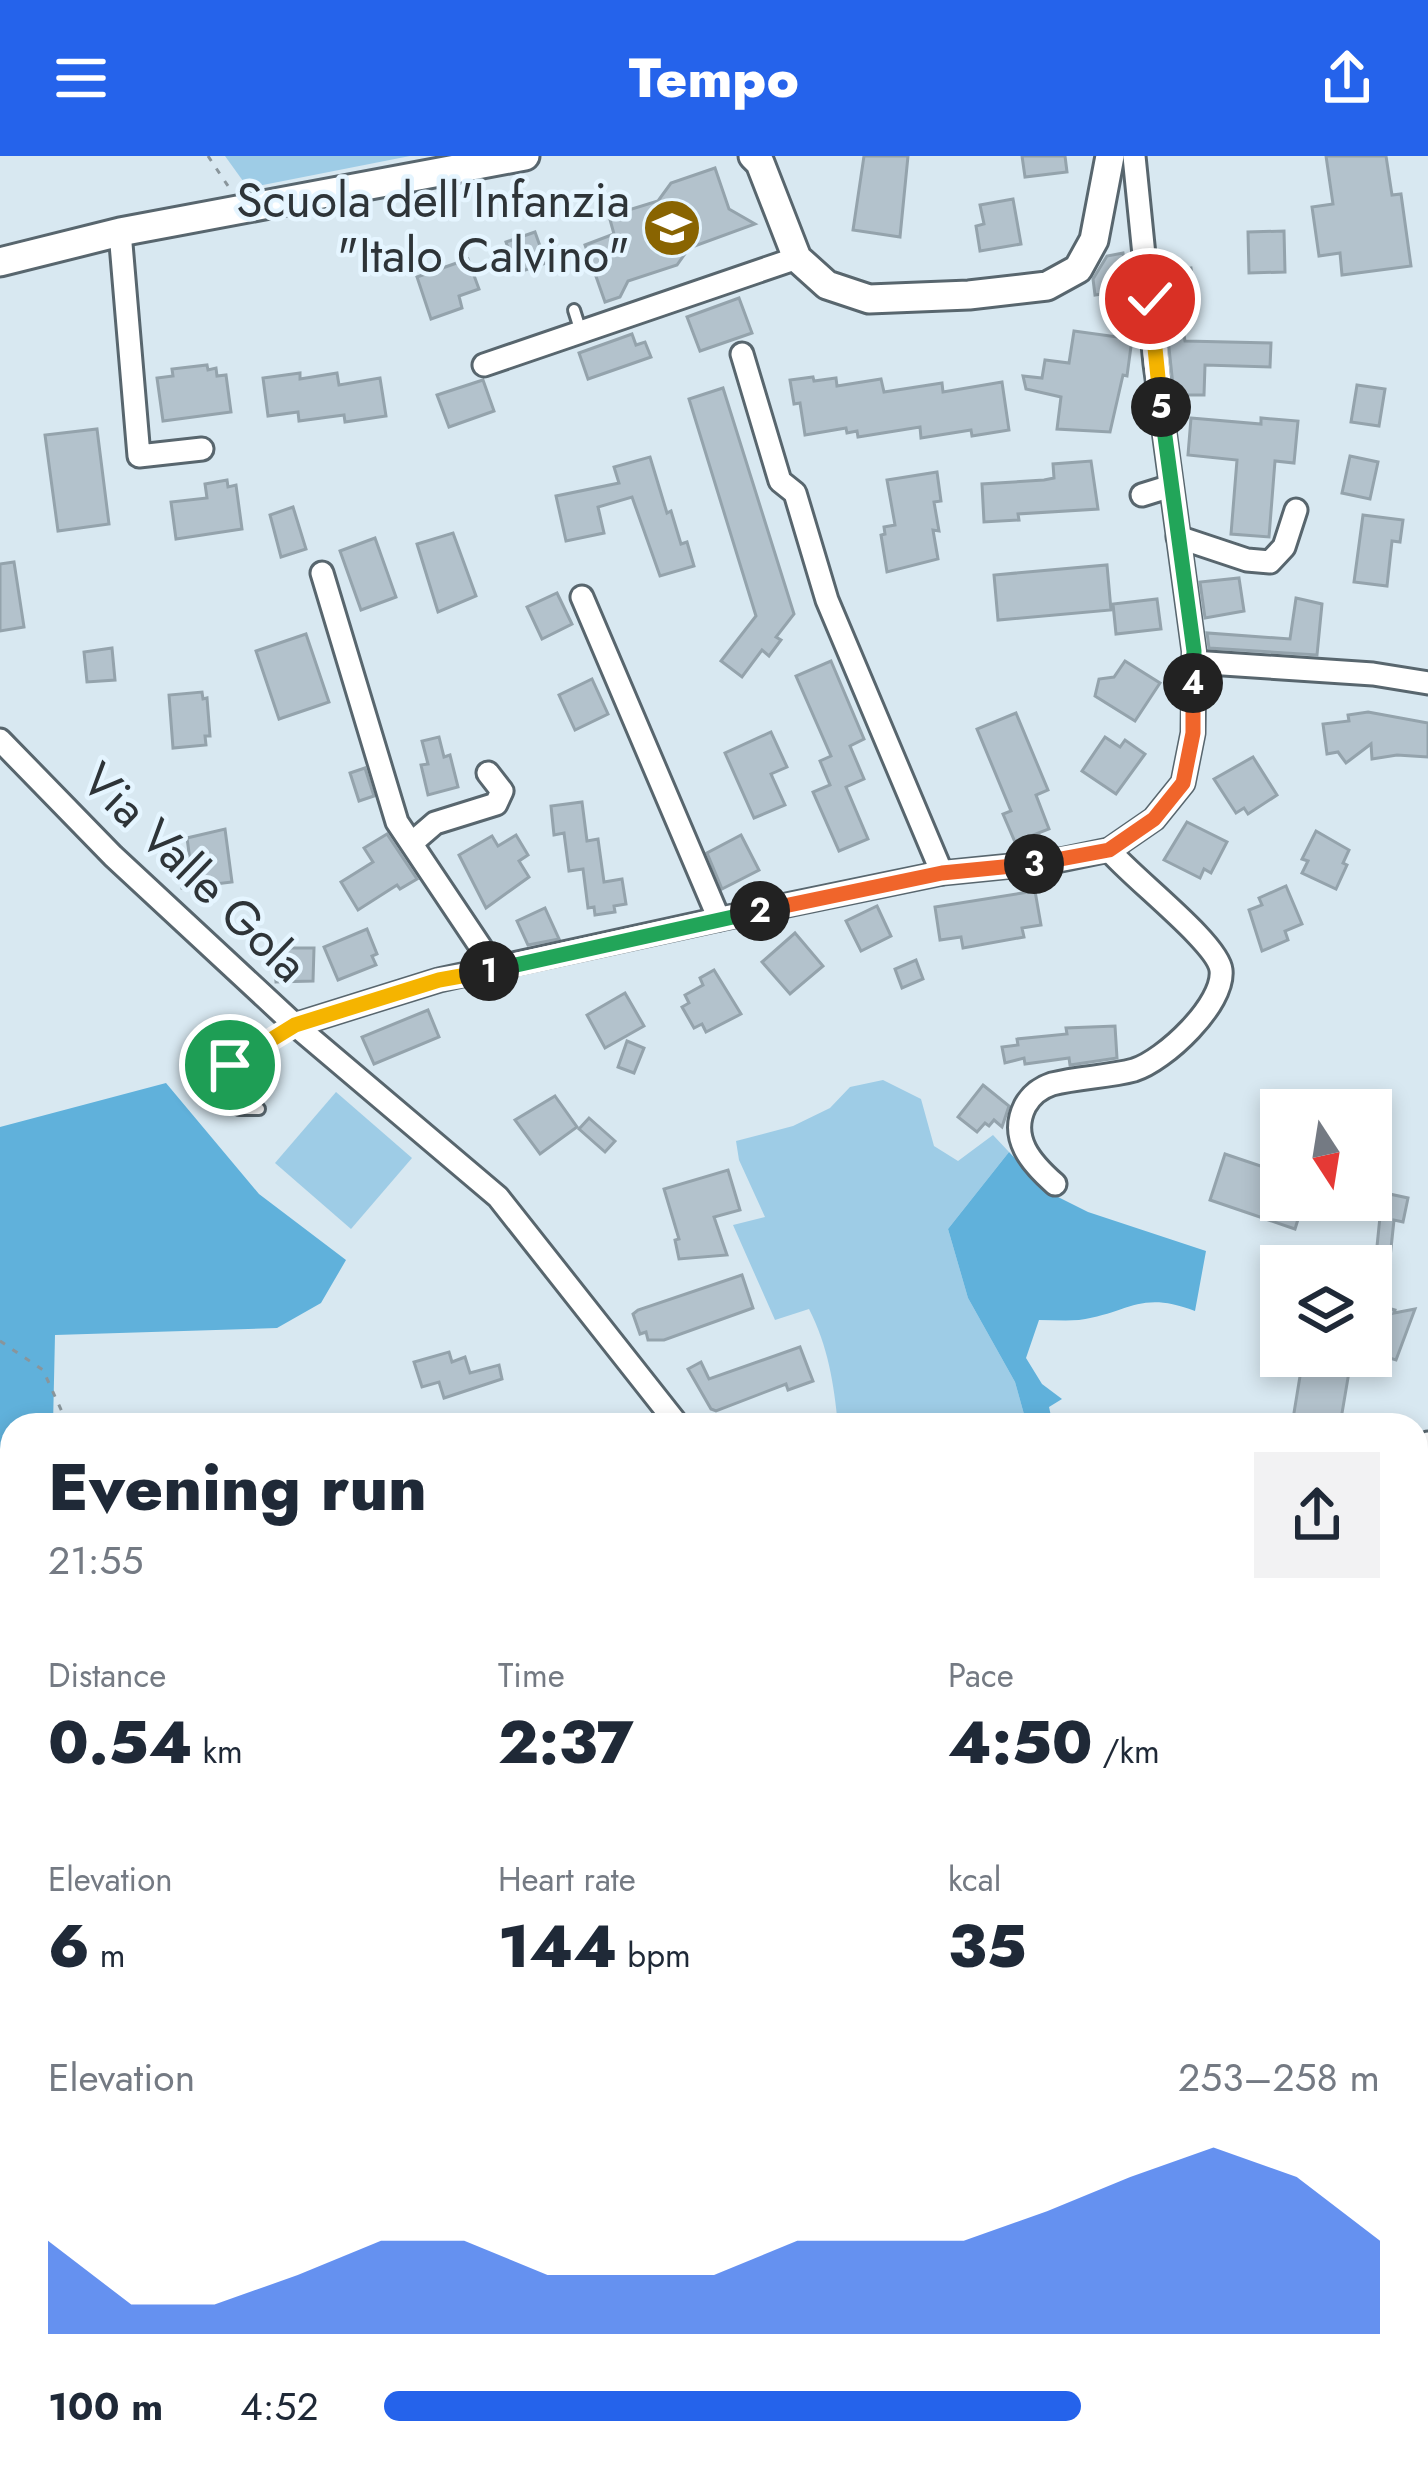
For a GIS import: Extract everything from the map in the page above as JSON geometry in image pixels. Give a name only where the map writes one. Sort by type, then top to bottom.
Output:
[{"type":"street","points":[[0,262],[120,232],[525,156]]},
{"type":"street","points":[[752,156],[760,163],[797,258],[827,285],[869,299],[1047,286],[1078,269],[1094,239],[1110,156]]},
{"type":"street","points":[[295,1025],[439,980],[719,919],[942,873],[1051,862],[1109,850],[1154,819],[1183,783],[1193,733],[1193,662],[1134,156]]},
{"type":"street","points":[[120,232],[139,456],[202,449]]},
{"type":"street","points":[[480,355],[577,321],[797,258]]},
{"type":"street","points":[[742,354],[779,481],[795,493],[827,600],[942,873]]},
{"type":"street","points":[[1142,495],[1171,487]]},
{"type":"street","points":[[1178,537],[1247,560],[1270,562],[1284,547],[1296,510]]},
{"type":"street","points":[[322,573],[397,823],[496,970]]},
{"type":"street","points":[[582,598],[719,919]]},
{"type":"street","points":[[1193,662],[1373,674],[1428,683]]},
{"type":"street","name":"Via Valle Gola","points":[[0,740],[113,856],[295,1025],[498,1197],[669,1413]]},
{"type":"street","points":[[412,842],[435,823],[496,804],[502,791],[488,772]]},
{"type":"street","points":[[1055,1184],[1033,1165],[1021,1141],[1018,1119],[1030,1096],[1049,1085],[1140,1069],[1190,1031],[1214,997],[1221,970],[1210,946],[1127,873],[1109,850]]},
{"type":"lane","points":[[259,1109],[239,1109],[218,1097],[214,1079],[295,1025]]},
{"type":"path","points":[[208,156],[242,208]]},
{"type":"path","points":[[0,1341],[43,1370],[63,1413]]},
{"type":"shaded area","points":[[225,156],[410,156],[248,188]]},
{"type":"shaded area","points":[[883,1080],[921,1099],[934,1146],[958,1161],[993,1135],[1009,1152],[948,1229],[968,1298],[1015,1382],[1024,1413],[836,1413],[829,1366],[809,1309],[775,1320],[733,1225],[765,1217],[739,1160],[736,1141],[793,1126],[830,1108],[850,1087]]},
{"type":"shaded area","points":[[166,1083],[259,1194],[346,1260],[321,1303],[277,1328],[55,1335],[53,1413],[0,1413],[0,1127]]},
{"type":"shaded area","points":[[336,1092],[412,1158],[351,1229],[275,1163]]},
{"type":"shaded area","points":[[1009,1152],[1046,1191],[1088,1212],[1206,1251],[1195,1311],[1147,1303],[1079,1320],[1039,1320],[1026,1358],[1042,1384],[1062,1399],[1049,1407],[1050,1413],[1024,1413],[1015,1382],[968,1298],[948,1229]]},
{"type":"building","points":[[864,156],[908,156],[900,237],[853,230]]},
{"type":"building","points":[[1022,156],[1065,156],[1067,172],[1025,177]]},
{"type":"building","points":[[1326,156],[1386,156],[1392,195],[1401,194],[1411,266],[1342,275],[1340,253],[1319,256],[1312,207],[1333,204]]},
{"type":"building","points":[[715,168],[729,209],[755,224],[689,248],[677,265],[628,281],[620,297],[605,302],[585,245],[614,234],[609,216],[658,201],[671,183]]},
{"type":"building","points":[[1013,199],[1021,244],[980,251],[976,226],[984,224],[980,205]]},
{"type":"building","points":[[1284,231],[1285,272],[1249,273],[1248,232]]},
{"type":"building","points":[[535,232],[546,263],[516,273],[506,242]]},
{"type":"building","points":[[1123,253],[1129,290],[1095,295],[1093,279],[1107,256]]},
{"type":"building","points":[[468,259],[479,289],[459,296],[462,308],[431,319],[417,277]]},
{"type":"building","points":[[1191,268],[1198,309],[1180,312],[1185,341],[1271,343],[1270,367],[1205,365],[1204,395],[1174,395],[1161,273]]},
{"type":"building","points":[[739,298],[752,333],[700,351],[687,317]]},
{"type":"building","points":[[1074,331],[1132,339],[1127,376],[1123,375],[1110,432],[1057,429],[1061,397],[1026,389],[1023,376],[1042,378],[1045,360],[1069,363]]},
{"type":"building","points":[[632,334],[636,345],[645,342],[651,357],[588,379],[579,353]]},
{"type":"building","points":[[207,365],[208,370],[216,368],[217,376],[226,375],[231,412],[163,421],[157,378],[173,376],[172,369]]},
{"type":"building","points":[[300,373],[300,379],[337,373],[339,385],[380,378],[386,416],[345,422],[344,415],[299,421],[298,412],[268,416],[263,378]]},
{"type":"building","points":[[813,377],[814,381],[836,378],[837,386],[881,379],[884,392],[942,383],[943,392],[1002,382],[1009,430],[921,438],[920,427],[858,437],[857,431],[847,433],[846,428],[805,435],[790,380]]},
{"type":"building","points":[[483,380],[494,411],[449,427],[437,395]]},
{"type":"building","points":[[1357,385],[1385,389],[1379,426],[1351,422]]},
{"type":"building","points":[[723,388],[794,614],[776,637],[781,640],[769,656],[762,650],[742,677],[721,661],[756,616],[689,399]]},
{"type":"building","points":[[1191,418],[1261,424],[1261,418],[1298,421],[1294,463],[1275,461],[1269,537],[1231,534],[1237,460],[1188,455]]},
{"type":"building","points":[[97,429],[109,524],[58,531],[45,435]]},
{"type":"building","points":[[1350,456],[1378,462],[1370,499],[1342,493]]},
{"type":"building","points":[[650,457],[667,513],[671,511],[681,544],[687,542],[694,566],[660,576],[632,497],[598,507],[604,533],[566,541],[556,496],[619,483],[614,467]]},
{"type":"building","points":[[1091,461],[1098,509],[1018,514],[1019,520],[984,522],[982,484],[1054,478],[1053,464]]},
{"type":"building","points":[[937,472],[941,501],[934,502],[939,531],[933,530],[938,559],[887,572],[881,535],[884,527],[895,525],[887,480]]},
{"type":"building","points":[[227,480],[228,487],[236,485],[242,529],[176,539],[171,502],[207,498],[205,484]]},
{"type":"building","points":[[293,507],[306,549],[281,557],[270,515]]},
{"type":"building","points":[[1363,515],[1403,520],[1400,542],[1392,541],[1387,586],[1354,582]]},
{"type":"building","points":[[453,533],[476,596],[438,612],[417,544]]},
{"type":"building","points":[[375,538],[396,597],[361,610],[340,551]]},
{"type":"building","points":[[14,562],[24,627],[0,631],[0,564]]},
{"type":"building","points":[[1107,565],[1111,610],[998,620],[994,575]]},
{"type":"building","points":[[1239,578],[1244,611],[1205,618],[1200,582]]},
{"type":"building","points":[[557,593],[572,624],[542,639],[527,607]]},
{"type":"building","points":[[1296,598],[1322,604],[1317,655],[1209,648],[1207,633],[1290,639]]},
{"type":"building","points":[[1157,599],[1161,629],[1116,634],[1113,604]]},
{"type":"building","points":[[306,634],[329,702],[279,719],[256,651]]},
{"type":"building","points":[[112,648],[115,680],[87,682],[84,652]]},
{"type":"building","points":[[831,661],[864,739],[850,746],[864,779],[846,787],[868,839],[839,851],[813,792],[830,785],[820,761],[831,756],[796,676]]},
{"type":"building","points":[[1125,661],[1160,683],[1135,721],[1095,696],[1099,679],[1114,677]]},
{"type":"building","points":[[592,679],[608,714],[575,730],[559,695]]},
{"type":"building","points":[[202,692],[203,699],[207,698],[210,736],[205,736],[206,745],[173,748],[169,695]]},
{"type":"building","points":[[1368,712],[1428,723],[1428,757],[1372,759],[1371,744],[1346,763],[1338,752],[1327,754],[1323,724],[1349,721],[1348,715]]},
{"type":"building","points":[[1016,713],[1048,790],[1036,795],[1049,829],[1015,842],[1003,814],[1011,811],[977,729]]},
{"type":"building","points":[[771,732],[787,767],[771,774],[785,805],[754,818],[725,753]]},
{"type":"building","points":[[439,737],[444,757],[450,755],[458,787],[428,795],[421,765],[428,764],[422,741]]},
{"type":"building","points":[[1105,737],[1120,747],[1125,740],[1145,754],[1116,794],[1082,771]]},
{"type":"building","points":[[1253,757],[1277,795],[1248,814],[1244,808],[1236,813],[1214,779]]},
{"type":"building","points":[[365,768],[374,796],[359,801],[350,773]]},
{"type":"building","points":[[582,802],[587,841],[598,839],[604,882],[622,879],[626,904],[614,906],[615,912],[595,915],[594,907],[588,908],[583,869],[569,871],[564,833],[554,835],[551,806]]},
{"type":"building","points":[[1187,822],[1227,842],[1211,873],[1204,869],[1200,878],[1164,860]]},
{"type":"building","points":[[225,829],[232,882],[182,888],[178,862],[190,860],[187,838]]},
{"type":"building","points":[[1316,831],[1349,850],[1336,889],[1302,873],[1308,861],[1302,859]]},
{"type":"building","points":[[387,834],[417,879],[400,889],[397,885],[358,910],[341,882],[373,862],[364,848]]},
{"type":"building","points":[[516,835],[528,855],[519,861],[529,877],[486,908],[459,855],[492,836],[498,846]]},
{"type":"building","points":[[741,835],[759,870],[722,889],[707,853]]},
{"type":"building","points":[[1286,886],[1302,924],[1285,931],[1288,940],[1262,951],[1249,910],[1262,905],[1259,898]]},
{"type":"building","points":[[1035,891],[1041,925],[1022,928],[1024,937],[963,948],[961,937],[940,940],[935,907]]},
{"type":"building","points":[[877,906],[891,936],[861,951],[846,921]]},
{"type":"building","points":[[545,908],[559,939],[528,945],[517,921]]},
{"type":"building","points":[[367,929],[377,954],[372,956],[376,965],[338,980],[324,947]]},
{"type":"building","points":[[795,933],[823,966],[790,994],[762,962]]},
{"type":"building","points":[[273,948],[314,948],[313,981],[276,982]]},
{"type":"building","points":[[916,960],[923,979],[902,988],[895,969]]},
{"type":"building","points":[[714,970],[741,1014],[706,1032],[702,1024],[694,1028],[682,1007],[689,1003],[685,995],[703,985],[700,978]]},
{"type":"building","points":[[625,993],[644,1026],[605,1048],[587,1015]]},
{"type":"building","points":[[428,1010],[439,1037],[374,1064],[362,1037]]},
{"type":"building","points":[[1115,1026],[1117,1058],[1070,1065],[1069,1058],[1005,1063],[1002,1047],[1018,1045],[1017,1039],[1067,1034],[1066,1028]]},
{"type":"building","points":[[627,1041],[644,1048],[634,1073],[618,1067]]},
{"type":"building","points":[[983,1085],[1009,1106],[1002,1127],[994,1120],[977,1132],[958,1117]]},
{"type":"building","points":[[555,1096],[577,1127],[540,1154],[515,1120]]},
{"type":"building","points":[[589,1118],[615,1141],[605,1152],[579,1129]]},
{"type":"building","points":[[1225,1154],[1260,1166],[1260,1217],[1210,1200]]},
{"type":"building","points":[[728,1170],[740,1210],[714,1217],[727,1255],[679,1259],[675,1240],[679,1239],[664,1189]]},
{"type":"building","points":[[1392,1195],[1408,1198],[1403,1222],[1394,1220],[1391,1245],[1377,1245],[1380,1221],[1392,1221]]},
{"type":"building","points":[[1272,1221],[1297,1221],[1295,1229]]},
{"type":"building","points":[[742,1275],[753,1308],[664,1340],[648,1340],[646,1332],[640,1334],[633,1314],[638,1310]]},
{"type":"building","points":[[1392,1309],[1394,1313],[1415,1309],[1396,1360],[1392,1359]]},
{"type":"building","points":[[800,1347],[813,1381],[788,1390],[786,1384],[716,1411],[688,1369],[701,1362],[709,1379]]},
{"type":"building","points":[[449,1352],[452,1362],[465,1357],[470,1373],[499,1365],[502,1379],[444,1398],[439,1382],[422,1387],[414,1362]]},
{"type":"building","points":[[1300,1377],[1348,1377],[1342,1413],[1294,1413]]},
{"type":"place","name":"Scuola dell'Infanzia \"Italo Calvino\"","points":[[672,228]]},
{"type":"route","points":[[230,1065],[295,1025],[439,980],[942,873],[1051,862],[1109,850],[1154,819],[1183,783],[1193,733],[1194,651],[1150,299]]}]
